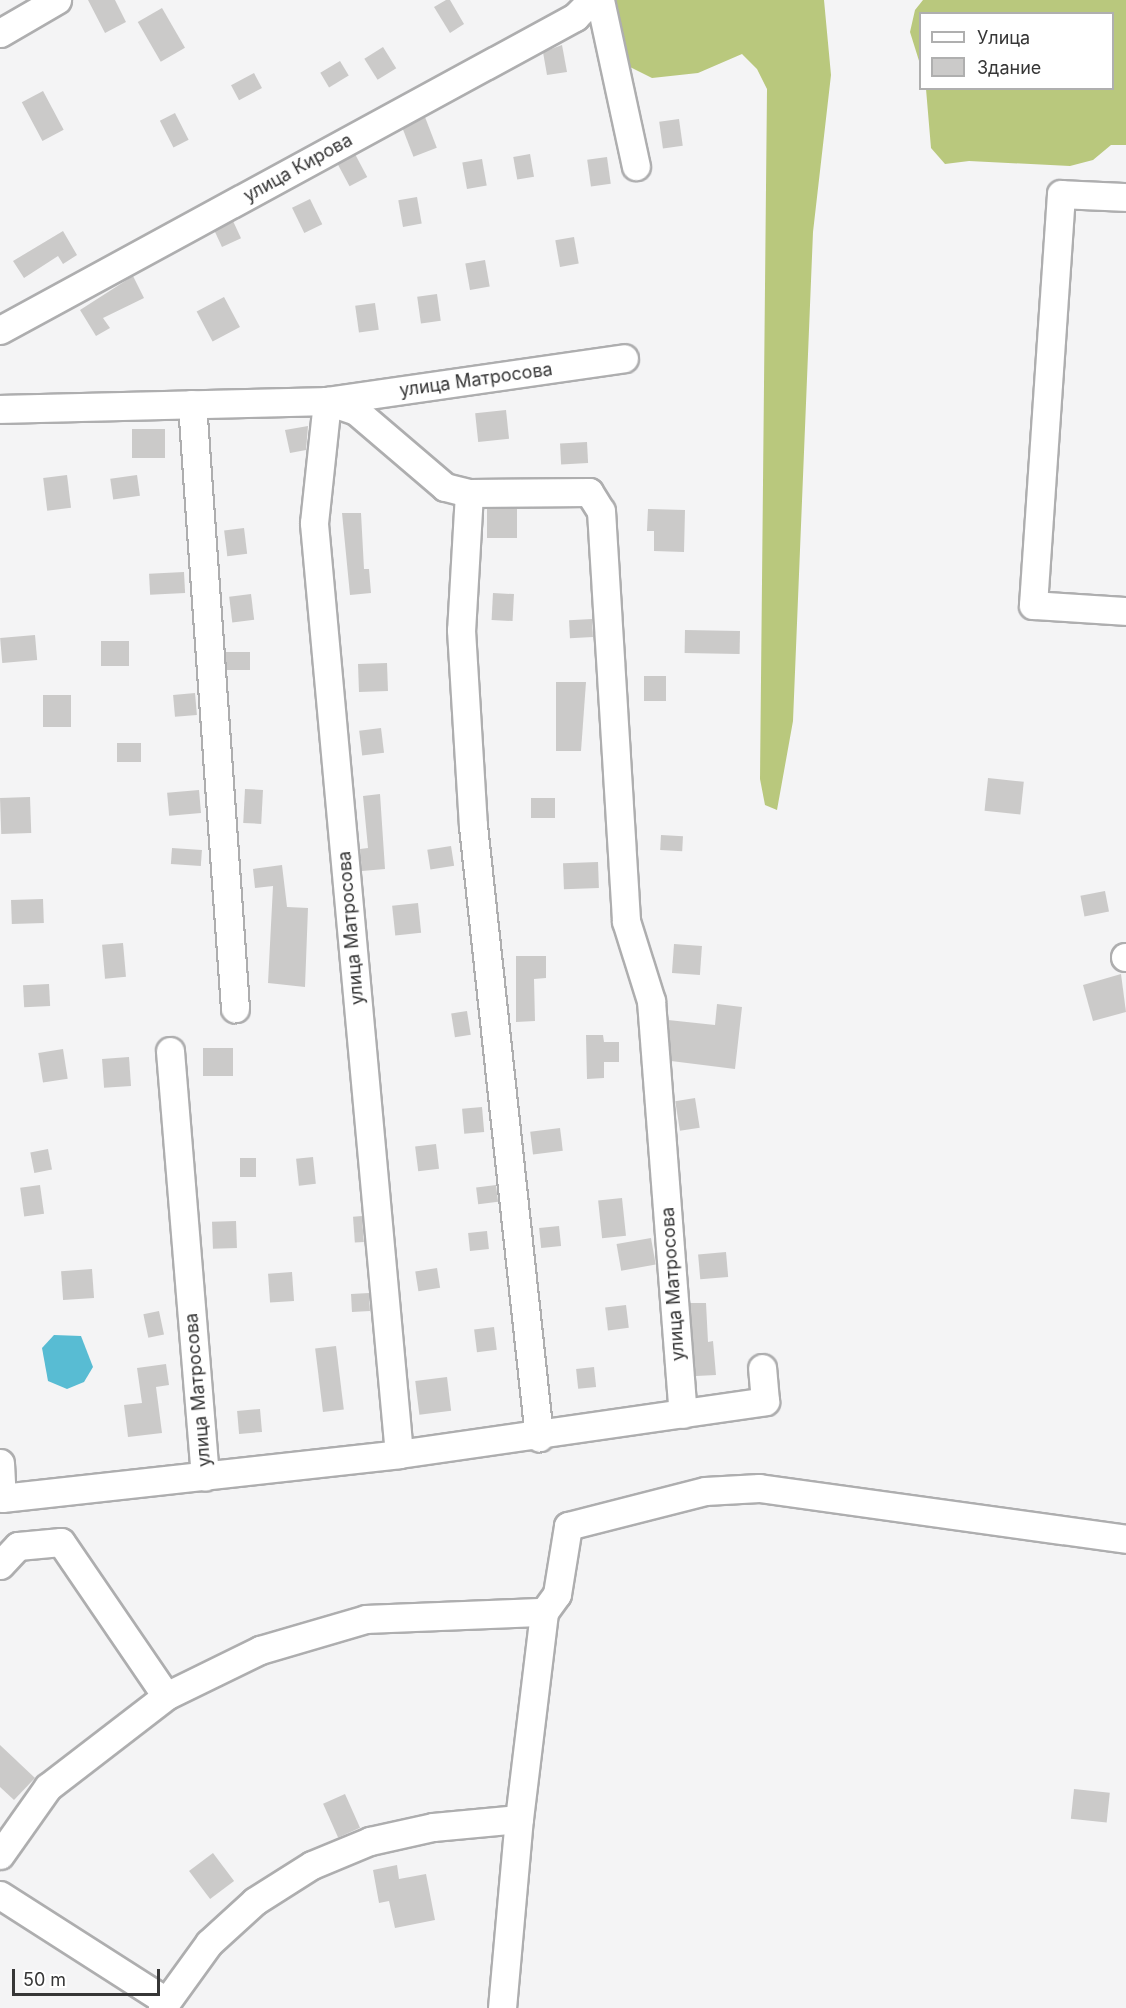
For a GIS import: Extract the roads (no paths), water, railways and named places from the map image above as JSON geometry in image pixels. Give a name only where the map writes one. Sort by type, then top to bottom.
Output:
[{"type":"street","points":[[0,33],[57,0]]},
{"type":"street","name":"улица Кирова","points":[[0,330],[575,16],[592,0]]},
{"type":"street","points":[[600,0],[636,166]]},
{"type":"street","points":[[1126,197],[1061,194],[1033,605],[1126,611]]},
{"type":"street","name":"улица Матросова","points":[[0,409],[327,401],[624,358]]},
{"type":"street","name":"улица Матросова","points":[[327,401],[356,411],[445,488],[469,493],[589,492],[601,511],[626,921],[651,1001],[683,1414]]},
{"type":"street","name":"улица Матросова","points":[[327,401],[314,524],[399,1455]]},
{"type":"street","points":[[192,404],[235,1008]]},
{"type":"street","points":[[469,493],[461,630],[473,826],[539,1437]]},
{"type":"street","name":"улица Матросова","points":[[170,1051],[205,1477]]},
{"type":"street","name":"улица Матросова","points":[[0,1463],[1,1498],[399,1455],[539,1437],[765,1401],[762,1368]]},
{"type":"street","points":[[502,2008],[519,1819],[544,1612],[557,1593],[568,1527],[705,1491],[759,1488],[1126,1539]]},
{"type":"street","points":[[0,1565],[18,1546],[61,1542],[166,1696]]},
{"type":"street","points":[[0,1855],[48,1787],[166,1696],[260,1650],[366,1619],[544,1612]]},
{"type":"street","points":[[0,1895],[164,2005],[209,1943],[255,1901],[312,1864],[370,1841],[433,1827],[519,1819]]},
{"type":"water","points":[[54,1335],[81,1336],[93,1367],[84,1382],[67,1389],[48,1381],[42,1348]]}]
